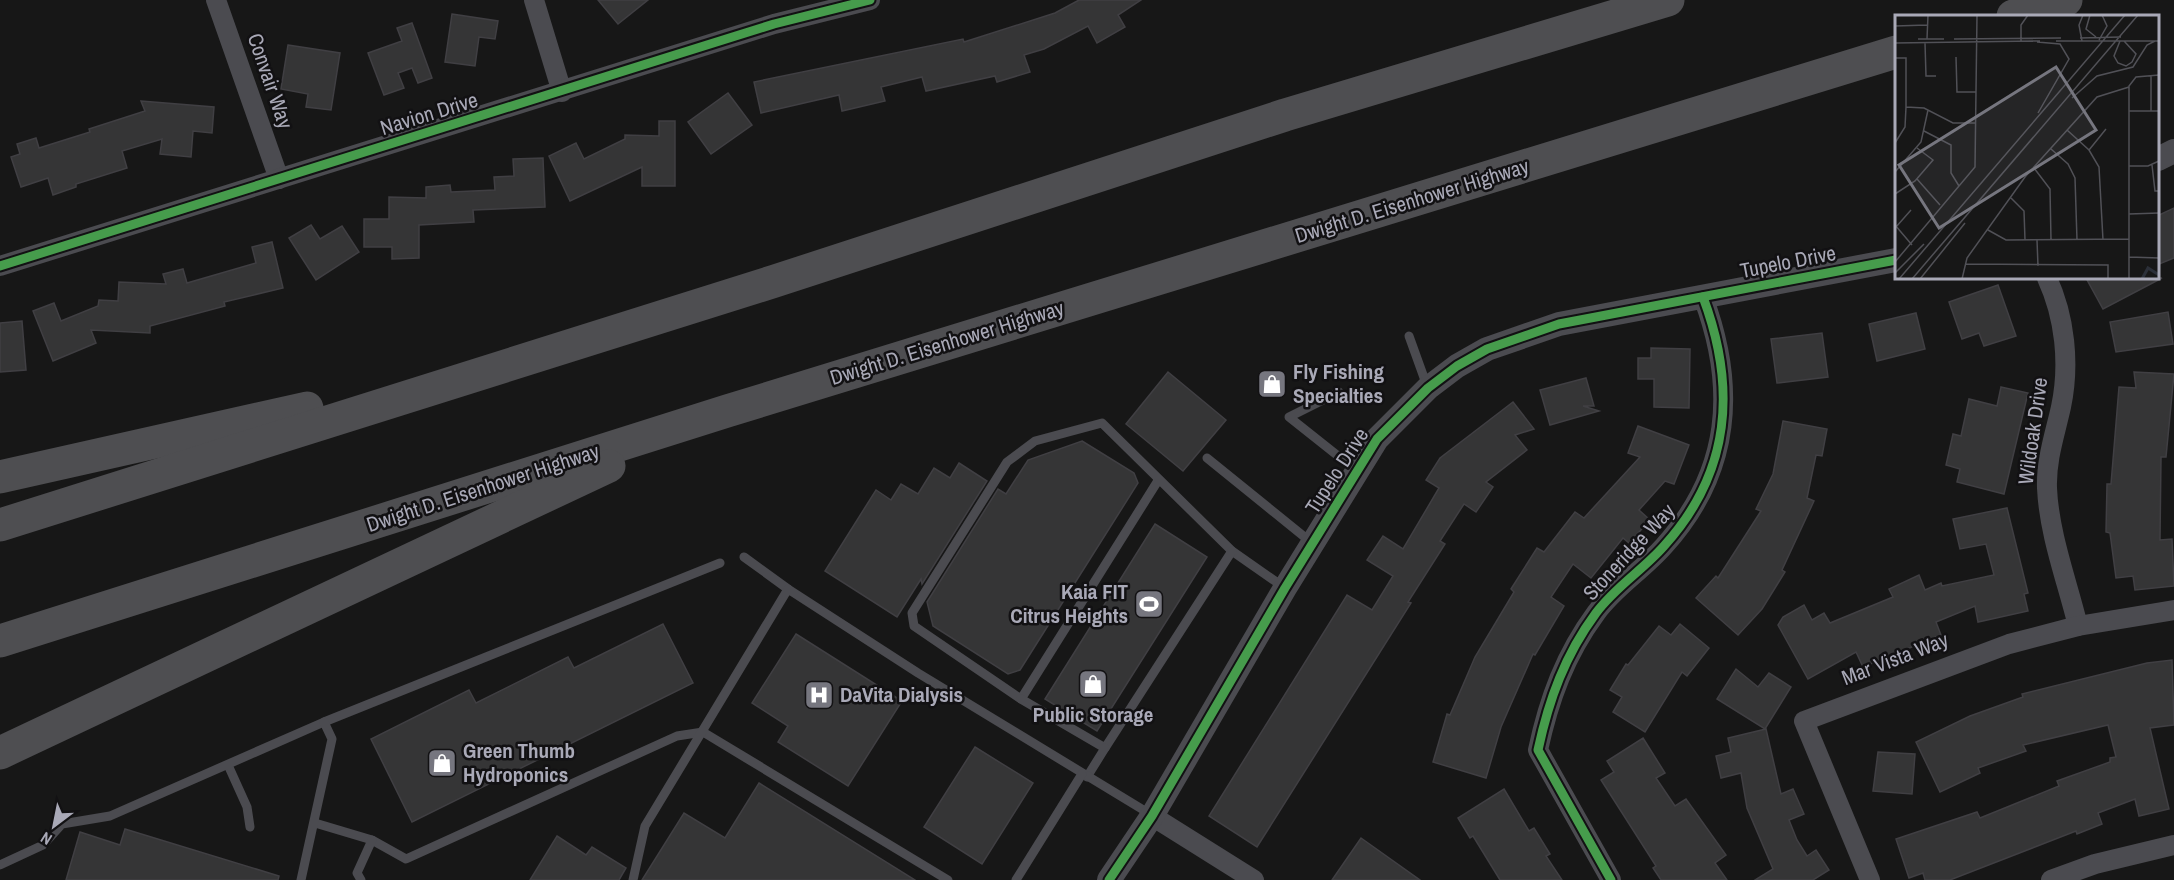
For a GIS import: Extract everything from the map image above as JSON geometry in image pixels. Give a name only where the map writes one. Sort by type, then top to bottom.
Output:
[{"type":"highway","points":[[1285,115],[1593,0]]},
{"type":"highway","points":[[0,525],[775,281],[1285,115],[1668,0]]},
{"type":"highway","points":[[2016,15],[2066,0]]},
{"type":"highway","name":"Dwight D. Eisenhower Highway","points":[[0,643],[727,411],[1895,52]]},
{"type":"highway","points":[[0,477],[554,350]]},
{"type":"highway","points":[[0,753],[727,411]]},
{"type":"street","name":"Convair Way","points":[[216,0],[279,178]]},
{"type":"street","points":[[534,0],[562,92]]},
{"type":"street","name":"Navion Drive","points":[[0,267],[774,24],[849,2],[870,0]]},
{"type":"street","points":[[2159,158],[2174,151]]},
{"type":"street","name":"Tupelo Drive","points":[[1109,880],[1152,816],[1285,588],[1377,439],[1428,388],[1467,360],[1524,334],[1560,324],[1895,260]]},
{"type":"street","name":"Wildoak Drive","points":[[2047,279],[2061,318],[2065,376],[2050,453],[2047,487],[2051,520],[2078,626]]},
{"type":"street","name":"Stoneridge Way","points":[[1611,880],[1538,750],[1548,705],[1571,650],[1596,612],[1616,590],[1662,549],[1682,525],[1711,472],[1722,427],[1725,397],[1717,336],[1702,297]]},
{"type":"street","name":"Mar Vista Way","points":[[1870,880],[1804,720],[1962,659],[2078,626],[2174,610]]},
{"type":"street","points":[[1152,816],[1254,880]]},
{"type":"street","points":[[2051,880],[2095,864],[2174,845]]},
{"type":"lane","points":[[1409,336],[1428,388]]},
{"type":"lane","points":[[1339,392],[1289,417],[1357,471]]},
{"type":"lane","points":[[1105,748],[1021,699],[914,626],[912,613],[1007,462],[1035,441],[1102,423],[1232,551],[1285,588]]},
{"type":"lane","points":[[1207,458],[1312,543]]},
{"type":"lane","points":[[1021,699],[1159,479]]},
{"type":"lane","points":[[1016,880],[1105,748],[1232,551]]},
{"type":"lane","points":[[744,557],[788,589],[1152,816]]},
{"type":"lane","points":[[0,865],[43,845],[62,824],[110,816],[324,722],[720,563]]},
{"type":"lane","points":[[633,880],[645,826],[788,589]]},
{"type":"lane","points":[[302,880],[332,739],[324,722]]},
{"type":"lane","points":[[315,823],[372,840],[406,859],[677,736],[702,732],[935,877],[948,880]]},
{"type":"lane","points":[[228,765],[247,807],[250,827]]},
{"type":"lane","points":[[361,880],[357,873],[372,840]]},
{"type":"building","points":[[598,0],[648,0],[618,24]]},
{"type":"building","points":[[1079,0],[1141,0],[1118,15],[1125,27],[1097,43],[1088,26],[1044,49],[1024,55],[1030,72],[997,82],[995,76],[926,91],[922,77],[881,87],[885,101],[842,111],[839,95],[761,113],[754,82],[963,39],[964,42],[1055,13]]},
{"type":"building","points":[[452,14],[498,21],[495,39],[479,37],[475,66],[445,62]]},
{"type":"building","points":[[412,23],[432,78],[418,83],[412,68],[398,73],[404,88],[384,95],[368,53],[402,41],[397,28]]},
{"type":"building","points":[[288,45],[340,53],[331,110],[306,107],[308,94],[281,89]]},
{"type":"building","points":[[728,93],[752,125],[711,154],[688,122]]},
{"type":"building","points":[[141,101],[214,107],[212,133],[193,131],[191,157],[160,154],[162,139],[122,151],[127,168],[76,184],[76,187],[53,195],[48,178],[21,187],[11,157],[20,154],[17,144],[36,138],[39,148],[90,132],[89,129],[145,111]]},
{"type":"building","points":[[659,121],[675,121],[675,186],[642,186],[642,167],[570,201],[549,156],[576,143],[584,159],[625,139],[625,135],[659,136]]},
{"type":"building","points":[[543,158],[545,207],[473,210],[474,222],[419,225],[419,258],[392,259],[392,247],[364,247],[364,219],[389,219],[389,197],[426,198],[426,187],[450,185],[451,192],[495,190],[494,177],[514,176],[513,159]]},
{"type":"building","points":[[2174,208],[2174,258],[2159,264],[2159,215]]},
{"type":"building","points":[[311,225],[320,239],[342,226],[359,252],[316,280],[289,238]]},
{"type":"building","points":[[272,242],[283,288],[224,302],[225,306],[150,326],[150,333],[91,330],[96,343],[53,361],[33,311],[54,303],[61,321],[98,306],[99,300],[118,301],[119,282],[166,284],[163,274],[183,269],[187,283],[256,263],[252,247]]},
{"type":"building","points":[[2162,278],[2103,309],[2087,279]]},
{"type":"building","points":[[1998,285],[2016,336],[1984,346],[1979,333],[1962,339],[1949,302]]},
{"type":"building","points":[[2168,312],[2173,344],[2116,352],[2110,322]]},
{"type":"building","points":[[1916,313],[1925,349],[1877,361],[1869,324]]},
{"type":"building","points":[[22,321],[26,370],[0,372],[0,323]]},
{"type":"building","points":[[1822,333],[1828,377],[1777,383],[1771,339]]},
{"type":"building","points":[[1651,348],[1690,349],[1689,408],[1654,407],[1654,379],[1638,379],[1638,358],[1651,358]]},
{"type":"building","points":[[1168,372],[1226,420],[1183,471],[1126,424]]},
{"type":"building","points":[[2134,372],[2174,374],[2166,457],[2161,457],[2160,540],[2172,539],[2174,586],[2135,590],[2133,576],[2116,578],[2110,533],[2106,532],[2107,484],[2111,484],[2119,387],[2136,388]]},
{"type":"building","points":[[1586,378],[1594,406],[1583,406],[1599,411],[1550,425],[1540,390]]},
{"type":"building","points":[[2001,387],[2028,393],[2004,494],[1957,482],[1960,469],[1946,465],[1953,434],[1961,436],[1969,399],[1997,406]]},
{"type":"building","points":[[1513,402],[1534,429],[1515,435],[1527,450],[1486,482],[1493,487],[1476,512],[1464,504],[1440,541],[1445,544],[1408,602],[1411,603],[1257,847],[1209,816],[1347,595],[1372,610],[1393,576],[1367,560],[1383,536],[1403,549],[1439,488],[1426,480],[1440,458]]},
{"type":"building","points":[[1783,421],[1827,429],[1822,456],[1816,455],[1807,498],[1814,501],[1782,570],[1785,572],[1762,609],[1738,635],[1696,598],[1716,576],[1718,578],[1761,511],[1756,509],[1773,474]]},
{"type":"building","points":[[1638,426],[1689,445],[1674,484],[1665,481],[1639,510],[1650,520],[1629,543],[1623,538],[1591,578],[1573,564],[1551,597],[1564,606],[1535,655],[1533,654],[1501,727],[1486,778],[1433,762],[1447,714],[1450,715],[1475,657],[1514,592],[1511,589],[1537,548],[1544,552],[1575,512],[1584,518],[1640,457],[1628,453]]},
{"type":"building","points":[[1082,441],[1134,473],[1138,483],[1020,670],[1008,674],[933,626],[927,602],[998,489],[1006,494],[1028,460]]},
{"type":"building","points":[[959,463],[987,481],[922,584],[921,579],[897,617],[825,571],[876,490],[891,500],[901,484],[918,494],[934,468],[950,478]]},
{"type":"building","points":[[2007,508],[2028,593],[2024,594],[2028,611],[1978,622],[1975,606],[1936,622],[1941,635],[1863,667],[1856,652],[1808,679],[1778,625],[1783,617],[1804,605],[1812,620],[1824,613],[1830,623],[1893,597],[1889,589],[1919,575],[1925,590],[1941,583],[1942,586],[1994,575],[1986,544],[1960,549],[1953,519]]},
{"type":"building","points":[[1155,524],[1207,557],[1097,731],[1045,699]]},
{"type":"building","points":[[663,624],[693,683],[412,822],[371,739],[469,690],[476,703],[568,657],[574,668]]},
{"type":"building","points":[[1680,624],[1709,648],[1687,676],[1682,672],[1645,732],[1613,712],[1622,697],[1610,690],[1626,664],[1628,665],[1659,626],[1671,635]]},
{"type":"building","points":[[796,634],[902,701],[848,786],[778,742],[788,726],[752,703]]},
{"type":"building","points":[[2172,660],[2174,725],[2150,728],[2169,809],[2139,816],[2135,799],[2098,813],[2102,824],[2077,834],[2076,831],[1950,880],[1925,880],[1923,873],[1909,878],[1896,839],[1977,812],[1980,818],[2059,786],[2057,781],[2110,762],[2110,758],[2116,757],[2108,725],[2023,745],[2026,751],[1978,768],[1980,773],[1940,792],[1916,742],[1970,716],[2023,697],[2022,694],[2147,663]]},
{"type":"building","points":[[1736,669],[1758,687],[1769,673],[1791,687],[1765,729],[1717,699]]},
{"type":"building","points":[[1766,729],[1781,794],[1793,789],[1804,814],[1789,820],[1797,840],[1807,856],[1816,850],[1829,870],[1813,880],[1755,880],[1773,869],[1747,808],[1741,773],[1721,778],[1716,756],[1731,752],[1728,738]]},
{"type":"building","points":[[1643,738],[1665,773],[1656,778],[1675,806],[1686,799],[1726,855],[1715,863],[1727,880],[1661,880],[1653,868],[1656,866],[1601,780],[1614,772],[1607,761]]},
{"type":"building","points":[[975,747],[1033,783],[982,864],[924,827]]},
{"type":"building","points":[[1878,752],[1915,754],[1912,794],[1873,791]]},
{"type":"building","points":[[759,783],[915,880],[642,880],[684,813],[725,838]]},
{"type":"building","points":[[1504,789],[1529,831],[1534,828],[1550,854],[1546,856],[1562,880],[1500,880],[1473,836],[1470,838],[1458,818]]},
{"type":"building","points":[[125,829],[279,876],[278,880],[66,880],[80,832],[120,845]]},
{"type":"building","points":[[557,836],[586,855],[592,847],[626,868],[619,880],[530,880]]},
{"type":"building","points":[[1361,838],[1420,880],[1332,880]]},
{"type":"cycle path","points":[[0,266],[774,24],[870,0]]},
{"type":"cycle path","points":[[1109,880],[1152,816],[1285,588],[1377,439],[1428,388],[1457,366],[1487,349],[1559,324],[1895,260]]},
{"type":"cycle path","points":[[1611,880],[1538,750],[1553,695],[1575,645],[1596,613],[1620,587],[1656,555],[1686,518],[1703,489],[1715,459],[1721,428],[1723,396],[1721,364],[1714,331],[1703,297]]},
{"type":"place","name":"Fly Fishing Specialties","points":[[1272,384]]},
{"type":"place","name":"Kaia FIT Citrus Heights","points":[[1149,604]]},
{"type":"place","name":"Public Storage","points":[[1093,684]]},
{"type":"place","name":"DaVita Dialysis","points":[[819,695]]},
{"type":"place","name":"Green Thumb Hydroponics","points":[[442,763]]}]
